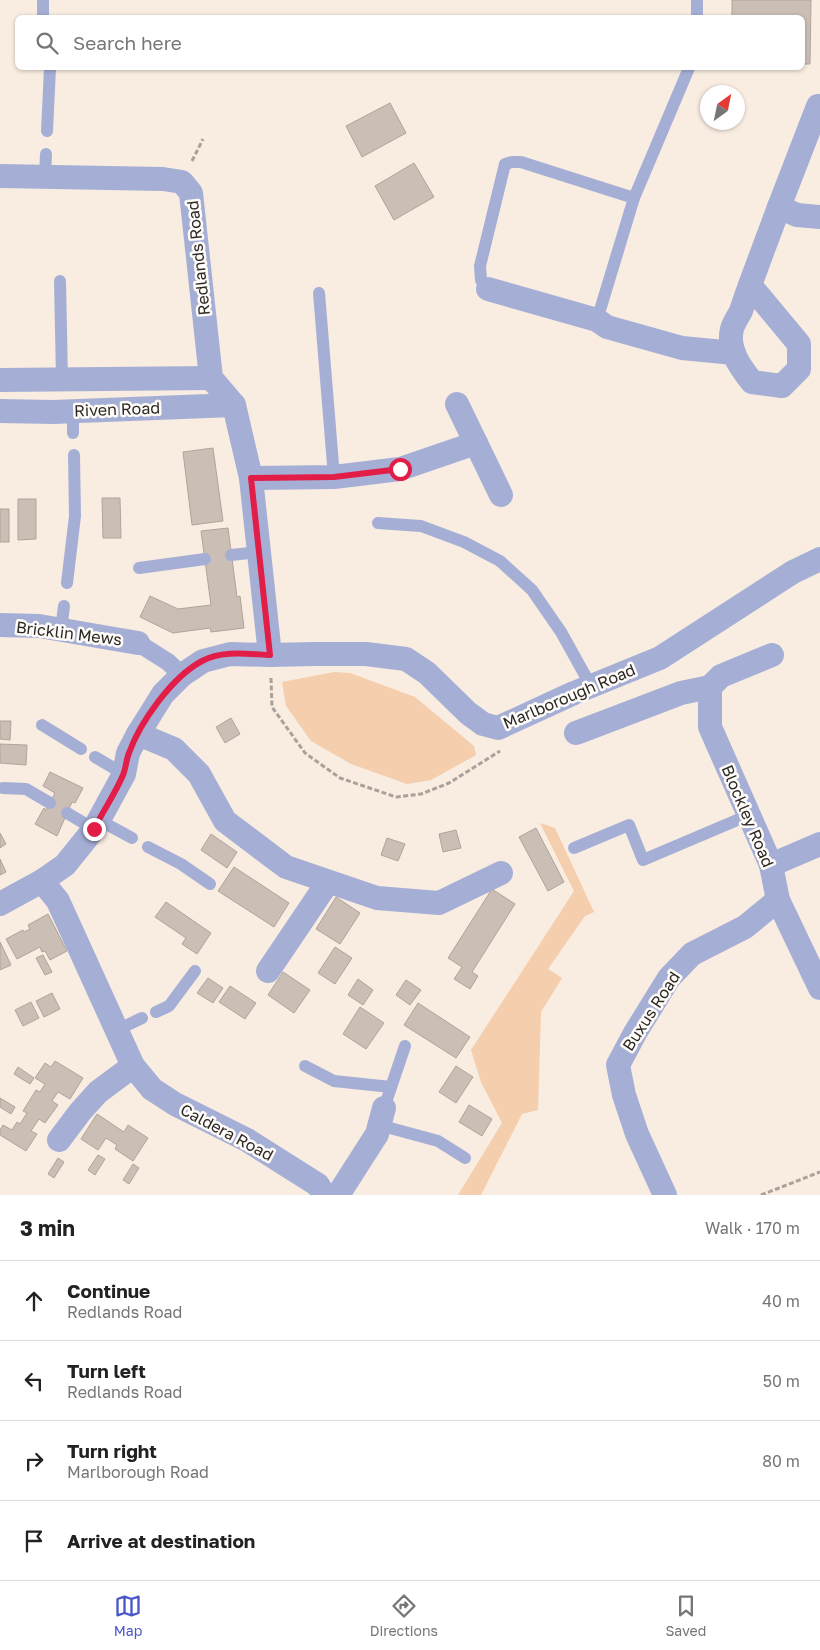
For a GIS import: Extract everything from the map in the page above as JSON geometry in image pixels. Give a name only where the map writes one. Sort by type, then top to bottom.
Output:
[{"type":"street","points":[[750,284],[799,344],[799,369],[782,386],[752,382],[738,365],[731,341],[732,328],[740,312],[750,284],[779,206],[818,106],[820,106]]},
{"type":"street","name":"Redlands Road","points":[[0,176],[46,166],[182,182],[191,193],[211,378]]},
{"type":"street","points":[[779,206],[797,215],[820,217]]},
{"type":"street","points":[[488,289],[597,320],[607,326],[682,348],[734,353]]},
{"type":"street","points":[[211,378],[234,405],[251,478],[270,655]]},
{"type":"street","name":"Riven Road","points":[[0,380],[211,378]]},
{"type":"street","points":[[457,404],[500,495]]},
{"type":"street","name":"Riven Road","points":[[0,411],[73,422],[234,405]]},
{"type":"street","points":[[251,478],[334,477],[400,469],[476,443]]},
{"type":"street","name":"Marlborough Road","points":[[0,904],[42,881],[65,864],[96,825],[124,774],[128,753],[163,694],[182,675],[203,661],[230,654],[366,654],[406,659],[427,673],[468,713],[483,724],[498,728],[660,658],[793,572],[820,559]]},
{"type":"street","name":"Bricklin Mews","points":[[0,625],[39,626],[138,643]]},
{"type":"street","points":[[138,643],[168,662],[182,675]]},
{"type":"street","points":[[576,733],[680,693],[710,688],[721,676],[772,655]]},
{"type":"street","name":"Blockley Road","points":[[710,688],[710,727],[771,865],[778,900],[820,988]]},
{"type":"street","points":[[138,734],[174,749],[199,774],[224,821],[286,867],[377,898],[439,903],[501,872]]},
{"type":"street","points":[[771,865],[820,844]]},
{"type":"street","name":"Caldera Road","points":[[42,881],[58,901],[133,1066],[152,1088],[175,1104],[247,1140],[318,1185],[324,1195]]},
{"type":"street","points":[[268,971],[328,882]]},
{"type":"street","name":"Buxus Road","points":[[666,1195],[638,1134],[624,1095],[618,1065],[635,1033],[669,978],[692,954],[745,926],[778,900]]},
{"type":"street","points":[[59,1140],[98,1092],[133,1066]]},
{"type":"street","points":[[338,1195],[377,1134],[385,1107]]},
{"type":"lane","points":[[697,0],[697,15]]},
{"type":"lane","points":[[43,2],[43,15]]},
{"type":"lane","points":[[47,131],[50,70]]},
{"type":"lane","points":[[597,320],[634,198],[688,70]]},
{"type":"lane","points":[[488,289],[481,280],[480,266],[505,164],[521,162],[634,198]]},
{"type":"lane","points":[[60,281],[62,380]]},
{"type":"lane","points":[[319,293],[334,477]]},
{"type":"lane","points":[[67,583],[75,516],[74,454]]},
{"type":"lane","points":[[378,523],[421,526],[464,542],[500,562],[532,590],[561,632],[592,686]]},
{"type":"lane","points":[[231,556],[259,552]]},
{"type":"lane","points":[[139,568],[205,559]]},
{"type":"lane","points":[[61,630],[64,606]]},
{"type":"lane","points":[[42,725],[81,749]]},
{"type":"lane","points":[[95,757],[124,774]]},
{"type":"lane","points":[[3,788],[26,789],[50,803]]},
{"type":"lane","points":[[67,813],[132,838]]},
{"type":"lane","points":[[574,848],[629,826],[643,860],[749,815]]},
{"type":"lane","points":[[148,847],[181,864],[210,884]]},
{"type":"lane","points":[[156,1012],[170,1006],[195,971]]},
{"type":"lane","points":[[117,1030],[142,1018]]},
{"type":"lane","points":[[385,1107],[405,1046]]},
{"type":"lane","points":[[305,1066],[385,1107],[465,1158]]},
{"type":"path","points":[[270,655],[272,707],[305,753],[340,778],[396,797],[421,794],[449,783],[500,752],[498,728]]},
{"type":"path","points":[[761,1195],[820,1172]]},
{"type":"shaded area","points":[[334,672],[350,673],[415,697],[474,746],[476,755],[431,780],[407,784],[351,764],[311,741],[286,706],[282,682]]},
{"type":"shaded area","points":[[540,823],[555,828],[594,912],[585,916],[548,969],[562,978],[541,1012],[538,1110],[522,1114],[481,1195],[458,1195],[502,1123],[481,1082],[471,1050],[574,891]]},
{"type":"building","points":[[732,0],[811,0],[810,64],[805,64],[805,15],[732,15]]},
{"type":"building","points":[[390,103],[406,133],[362,157],[346,126]]},
{"type":"building","points":[[414,163],[434,197],[394,220],[375,186]]},
{"type":"building","points":[[213,448],[223,521],[192,525],[183,452]]},
{"type":"building","points":[[102,498],[120,498],[121,538],[103,538]]},
{"type":"building","points":[[18,499],[36,499],[36,539],[18,540]]},
{"type":"building","points":[[0,509],[9,509],[9,542],[0,542]]},
{"type":"building","points":[[228,528],[237,597],[240,596],[244,628],[211,632],[210,628],[173,633],[140,617],[150,596],[178,609],[211,605],[201,531]]},
{"type":"building","points":[[231,718],[240,734],[225,743],[216,727]]},
{"type":"building","points":[[0,721],[11,721],[10,740],[0,739]]},
{"type":"building","points":[[0,744],[27,745],[26,765],[0,763]]},
{"type":"building","points":[[50,772],[83,788],[75,803],[72,802],[57,836],[35,824],[44,808],[46,810],[55,793],[43,786]]},
{"type":"building","points":[[536,828],[564,882],[548,891],[519,837]]},
{"type":"building","points":[[456,830],[461,848],[443,852],[439,834]]},
{"type":"building","points":[[0,833],[6,844],[0,848]]},
{"type":"building","points":[[211,834],[237,852],[227,868],[201,850]]},
{"type":"building","points":[[387,838],[405,844],[398,861],[381,855]]},
{"type":"building","points":[[0,859],[6,872],[0,875]]},
{"type":"building","points":[[234,867],[289,903],[274,927],[218,891]]},
{"type":"building","points":[[492,889],[515,904],[472,972],[478,976],[470,989],[454,979],[462,967],[448,958]]},
{"type":"building","points":[[336,897],[360,913],[340,944],[316,929]]},
{"type":"building","points":[[166,902],[211,933],[197,954],[182,944],[186,938],[155,917]]},
{"type":"building","points":[[48,914],[67,951],[50,960],[45,951],[42,952],[40,947],[17,959],[6,939],[23,930],[24,932],[30,929],[28,925]]},
{"type":"building","points":[[0,942],[11,965],[0,970]]},
{"type":"building","points":[[335,947],[352,958],[335,984],[318,973]]},
{"type":"building","points":[[43,955],[52,972],[45,975],[36,958]]},
{"type":"building","points":[[283,972],[310,990],[294,1013],[268,995]]},
{"type":"building","points":[[208,978],[223,988],[213,1003],[197,993]]},
{"type":"building","points":[[358,979],[373,990],[363,1005],[348,995]]},
{"type":"building","points":[[406,980],[421,990],[410,1005],[396,995]]},
{"type":"building","points":[[230,986],[256,1003],[245,1019],[219,1002]]},
{"type":"building","points":[[52,993],[60,1009],[44,1017],[36,1001]]},
{"type":"building","points":[[31,1002],[39,1018],[23,1026],[15,1010]]},
{"type":"building","points":[[418,1003],[470,1037],[456,1058],[404,1025]]},
{"type":"building","points":[[360,1007],[384,1023],[366,1049],[343,1034]]},
{"type":"building","points":[[55,1061],[83,1078],[70,1099],[58,1092],[52,1101],[58,1105],[45,1123],[39,1119],[31,1131],[37,1134],[26,1151],[0,1135],[0,1130],[3,1125],[12,1130],[17,1122],[20,1124],[27,1113],[23,1111],[36,1090],[40,1092],[45,1084],[35,1078],[45,1063],[51,1067]]},
{"type":"building","points":[[456,1066],[473,1077],[456,1103],[439,1092]]},
{"type":"building","points":[[18,1067],[34,1078],[30,1084],[14,1074]]},
{"type":"building","points":[[0,1098],[15,1107],[11,1114],[0,1107]]},
{"type":"building","points":[[469,1105],[492,1119],[482,1136],[459,1122]]},
{"type":"building","points":[[97,1114],[124,1132],[128,1125],[148,1138],[133,1161],[115,1149],[117,1145],[106,1138],[98,1150],[81,1139]]},
{"type":"building","points":[[98,1155],[105,1159],[95,1175],[88,1170]]},
{"type":"building","points":[[58,1158],[64,1162],[54,1178],[48,1174]]},
{"type":"building","points":[[133,1164],[139,1168],[129,1184],[123,1180]]},
{"type":"route","points":[[94,829],[124,774],[128,753],[138,734],[163,694],[182,675],[203,661],[230,654],[270,655],[251,478],[334,477],[400,469]]}]
